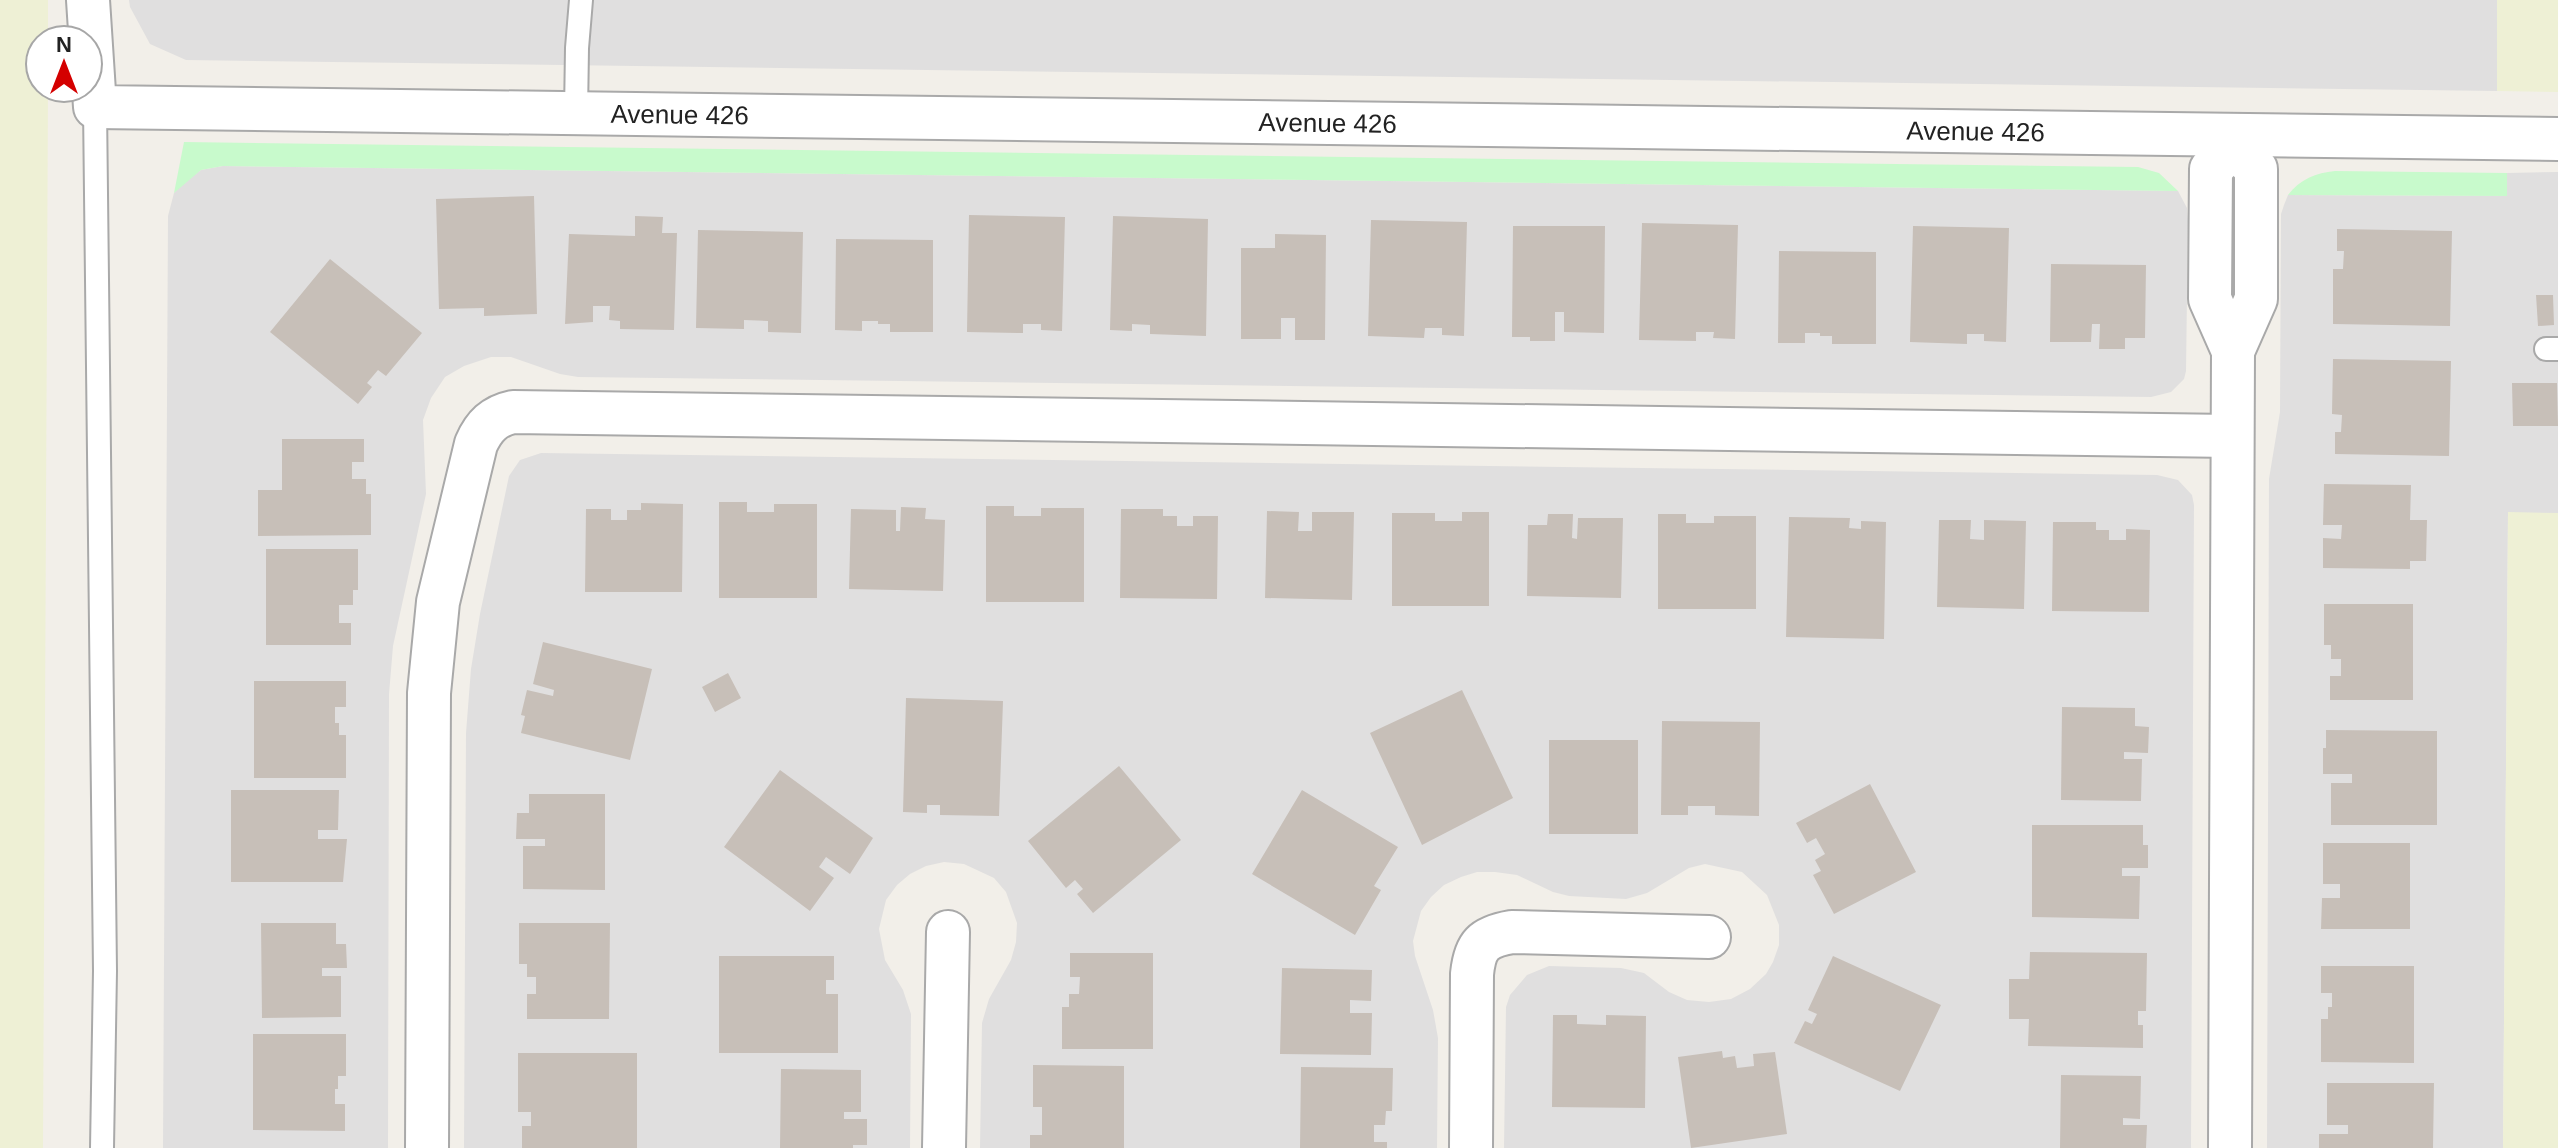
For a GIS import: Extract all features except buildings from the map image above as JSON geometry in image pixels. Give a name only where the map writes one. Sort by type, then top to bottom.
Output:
[{"type":"street","points":[[88,0],[95,107]]},
{"type":"street","name":"Avenue 426","points":[[95,107],[2234,140],[2558,139]]},
{"type":"street","points":[[2230,1148],[2233,351],[2210,299],[2211,169],[2234,140]]},
{"type":"street","points":[[427,1148],[427,774],[433,635],[476,444],[481,432],[501,415],[513,412],[2232,436]]},
{"type":"street","points":[[944,1148],[948,932]]},
{"type":"street","points":[[1471,1148],[1472,974],[1474,956],[1487,939],[1512,932],[1709,937]]},
{"type":"lane","points":[[576,113],[581,0]]},
{"type":"lane","points":[[95,107],[105,971],[102,1148]]},
{"type":"shaded area","points":[[129,0],[2497,0],[2497,91],[186,60],[150,44]]},
{"type":"shaded area","points":[[223,166],[2178,191],[2187,208],[2188,220],[2186,371],[2184,379],[2171,392],[2151,397],[578,377],[511,357],[491,357],[464,366],[445,377],[431,398],[423,420],[426,494],[393,646],[389,694],[388,1148],[163,1148],[168,216],[174,193],[183,183],[201,170]]},
{"type":"shaded area","points":[[2558,172],[2558,513],[2508,513],[2503,1148],[2267,1148],[2269,479],[2280,412],[2281,214],[2288,195],[2507,196],[2507,173]]},
{"type":"shaded area","points":[[541,453],[2157,475],[2178,480],[2192,495],[2194,505],[2191,1148],[1504,1148],[1506,1007],[1510,995],[1527,975],[1549,966],[1621,968],[1644,973],[1669,992],[1687,1000],[1709,1002],[1731,999],[1750,989],[1766,974],[1779,945],[1779,925],[1767,895],[1742,872],[1705,864],[1689,868],[1647,893],[1626,899],[1569,896],[1517,875],[1495,872],[1477,872],[1461,877],[1444,885],[1431,897],[1421,911],[1413,941],[1438,1038],[1437,1148],[980,1148],[982,1023],[989,999],[1011,960],[1017,923],[1006,892],[994,878],[964,864],[944,862],[926,866],[897,885],[886,900],[879,929],[885,960],[903,990],[911,1014],[910,1148],[464,1148],[466,733],[471,669],[509,476],[520,460]]},
{"type":"green space","points":[[0,0],[48,0],[48,24],[24,24],[24,104],[48,104],[43,1148],[0,1148]]},
{"type":"green space","points":[[2497,0],[2558,0],[2558,92],[2497,91]]},
{"type":"green space","points":[[184,142],[2138,167],[2159,173],[2178,191],[223,166],[201,170],[174,193]]},
{"type":"green space","points":[[2335,171],[2507,173],[2507,196],[2288,195],[2309,178]]},
{"type":"green space","points":[[2508,512],[2558,513],[2558,1148],[2503,1148]]}]
